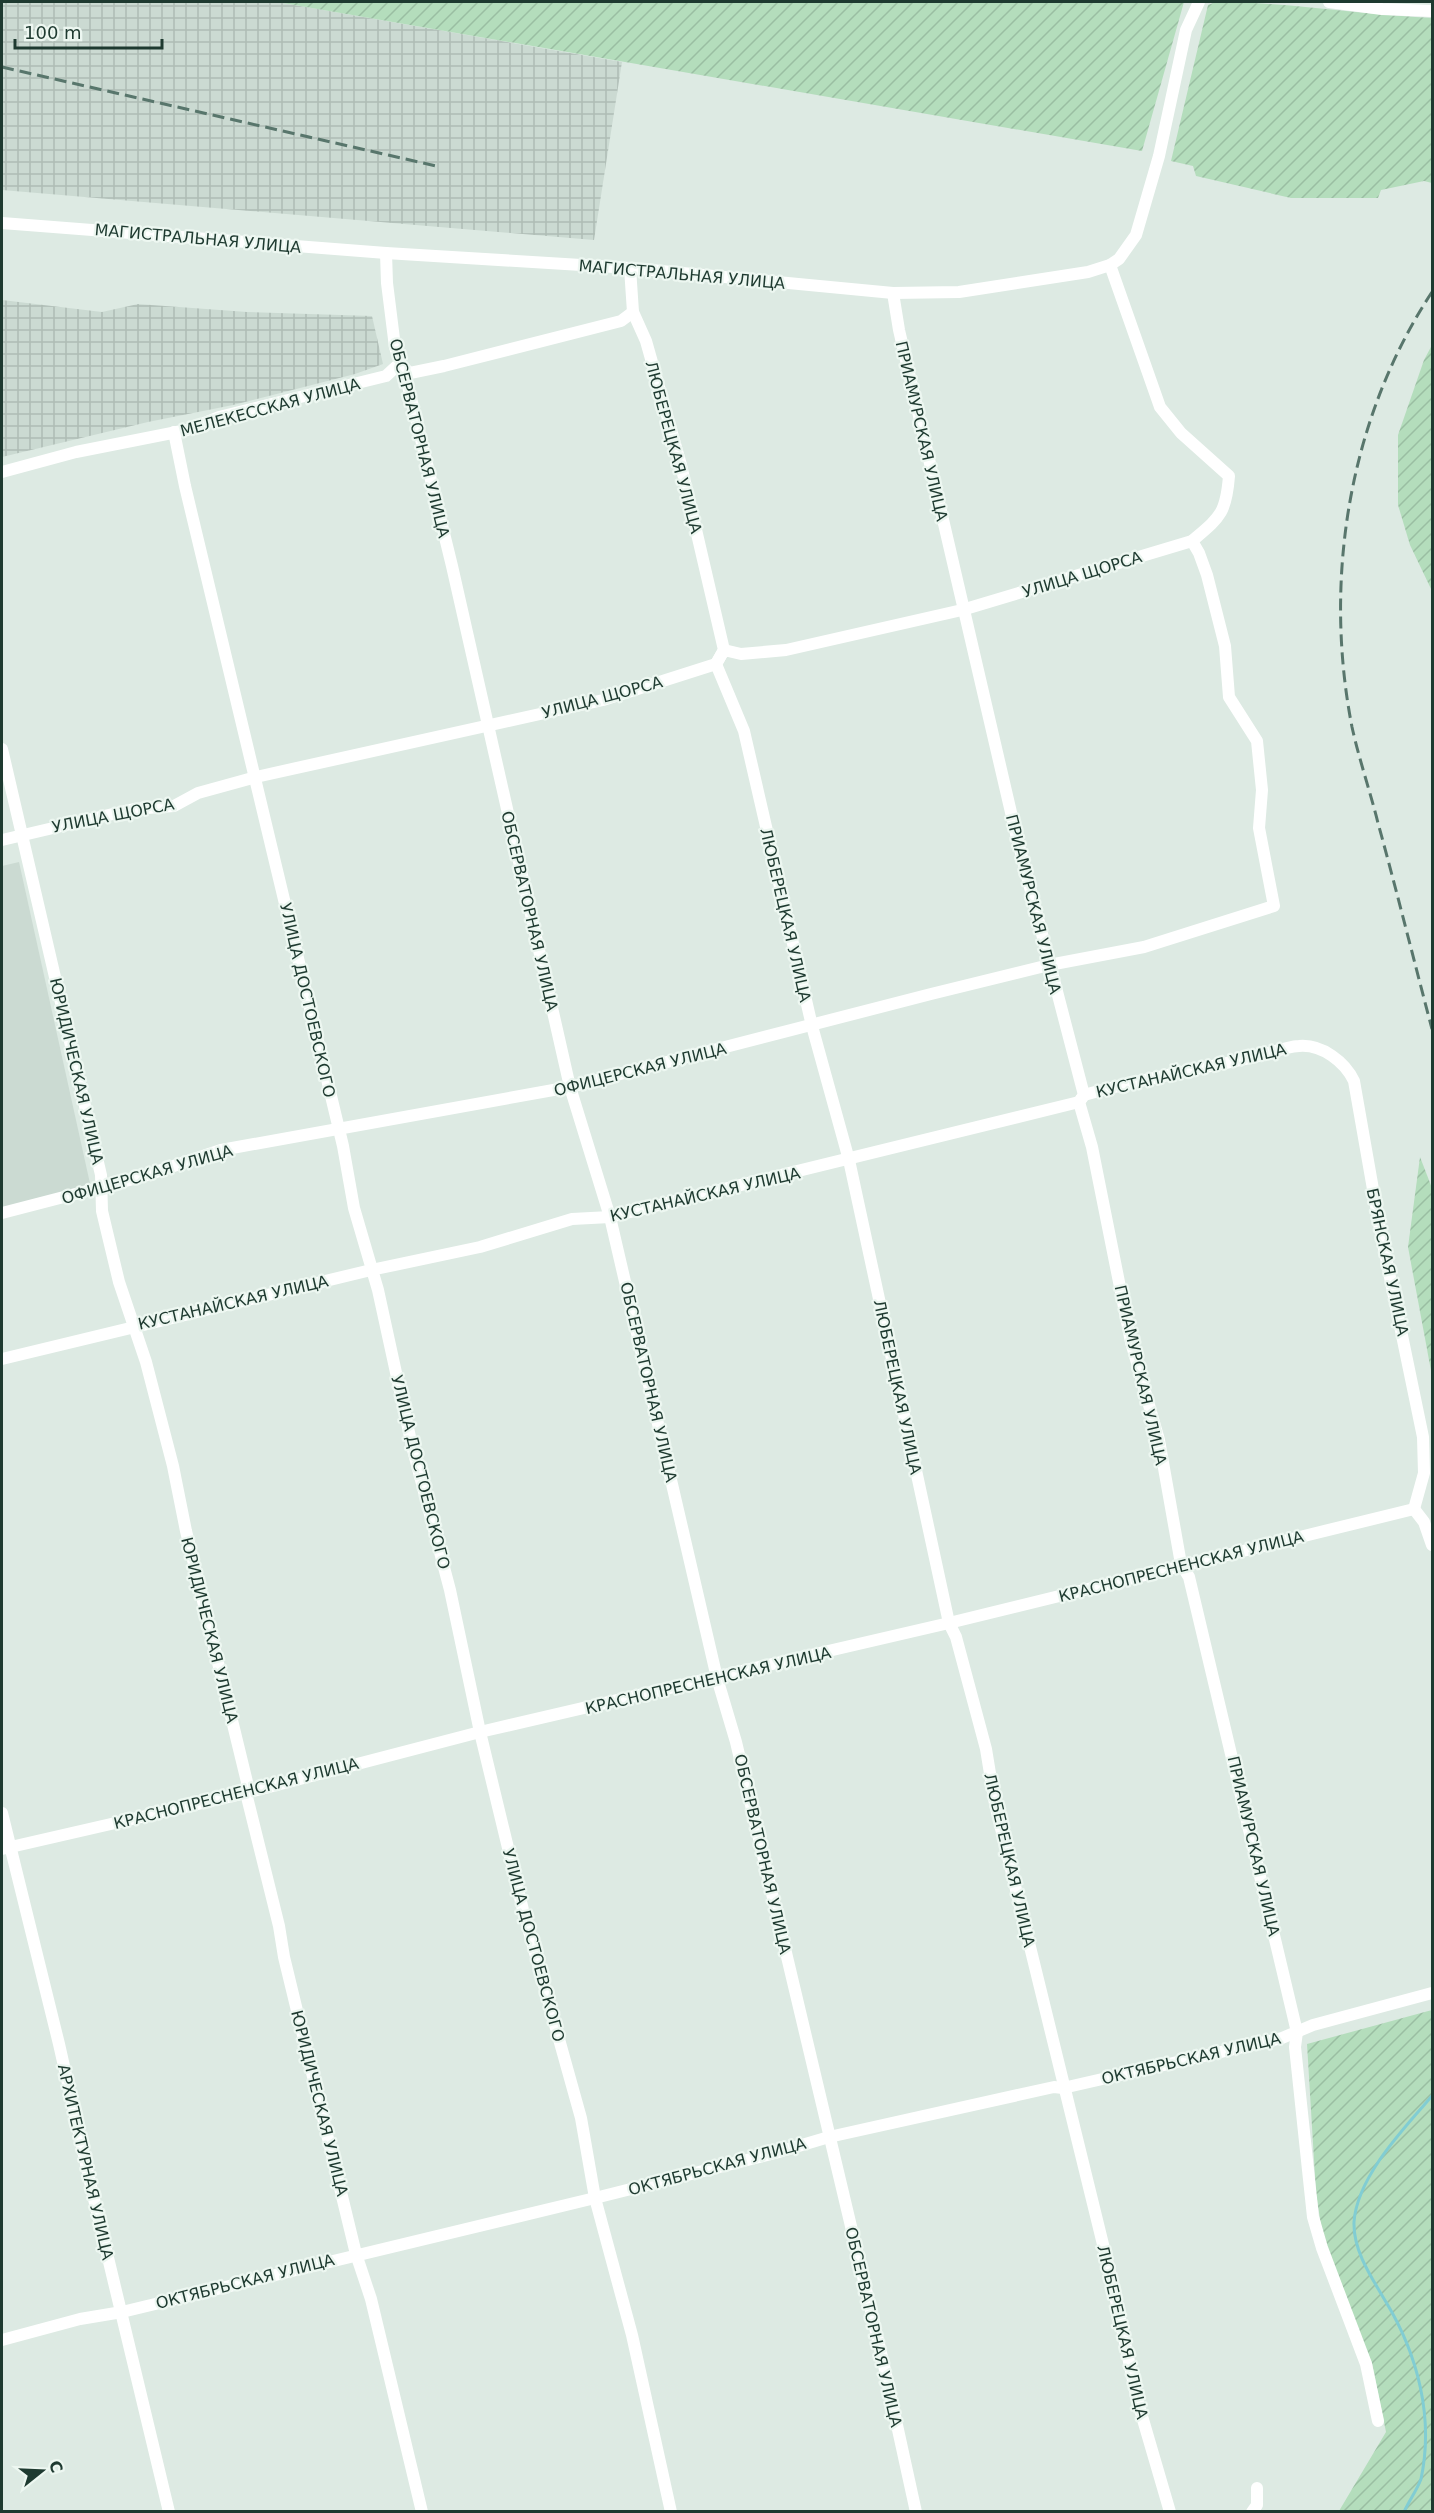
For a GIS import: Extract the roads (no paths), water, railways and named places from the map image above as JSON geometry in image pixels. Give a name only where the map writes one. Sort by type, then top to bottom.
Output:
[{"type":"street","points":[[1192,541],[1219,518],[1227,500],[1229,476],[1181,433],[1160,407],[1110,265],[1119,259],[1136,234],[1159,156],[1186,30],[1199,2]]},
{"type":"street","points":[[1329,2],[1382,9],[1432,11]]},
{"type":"street","name":"МАГИСТРАЛЬНАЯ УЛИЦА","points":[[2,223],[386,253],[630,268],[893,293],[959,292],[1088,272],[1110,265]]},
{"type":"street","name":"ОБСЕРВАТОРНАЯ УЛИЦА","points":[[386,253],[387,283],[399,364],[408,386],[452,566],[570,1087],[610,1217],[717,1678],[736,1742],[916,2511]]},
{"type":"street","name":"ЛЮБЕРЕЦКАЯ УЛИЦА","points":[[630,268],[633,312],[646,340],[681,465],[724,650]]},
{"type":"street","name":"ПРИАМУРСКАЯ УЛИЦА","points":[[893,293],[899,330],[962,610],[1082,1098],[1131,1342],[1159,1440],[1181,1564],[1189,1577],[1297,2032],[1295,2047],[1313,2217],[1322,2248],[1366,2364],[1378,2421]]},
{"type":"street","points":[[399,364],[410,373],[444,366],[621,321],[633,312]]},
{"type":"street","name":"МЕЛЕКЕССКАЯ УЛИЦА","points":[[2,472],[76,452],[187,430],[219,417],[386,376],[399,364]]},
{"type":"street","name":"УЛИЦА ДОСТОЕВСКОГО","points":[[174,432],[339,1131],[354,1208],[378,1290],[411,1446],[450,1590],[480,1732],[523,1910],[581,2118],[595,2198],[632,2335],[671,2511]]},
{"type":"street","name":"УЛИЦА ЩОРСА","points":[[724,650],[741,654],[786,650],[962,610],[1192,541]]},
{"type":"street","name":"ОФИЦЕРСКАЯ УЛИЦА","points":[[2,1213],[100,1189],[221,1150],[339,1131],[570,1087],[1050,965],[1144,947],[1274,906],[1258,828],[1262,790],[1257,741],[1229,697],[1225,646],[1207,575],[1200,553],[1192,541]]},
{"type":"street","points":[[716,664],[724,650]]},
{"type":"street","name":"ЛЮБЕРЕЦКАЯ УЛИЦА","points":[[716,664],[744,730],[812,1026],[849,1160],[949,1623],[956,1637],[986,1749],[995,1804],[1111,2277],[1137,2399],[1170,2511]]},
{"type":"street","name":"УЛИЦА ЩОРСА","points":[[2,840],[134,808],[174,806],[198,793],[256,777],[603,700],[716,664]]},
{"type":"street","name":"ЮРИДИЧЕСКАЯ УЛИЦА","points":[[2,749],[101,1175],[102,1211],[119,1282],[134,1325],[173,1466],[186,1531],[247,1782],[246,1793],[356,2254],[371,2299],[422,2511]]},
{"type":"street","name":"КУСТАНАЙСКАЯ УЛИЦА","points":[[2,1359],[134,1325],[480,1247],[572,1219],[610,1217],[849,1160],[1082,1098],[1125,1083],[1254,1058],[1300,1045]]},
{"type":"street","name":"БРЯНСКАЯ УЛИЦА","points":[[1300,1045],[1319,1049],[1340,1061],[1349,1070],[1354,1081],[1380,1229],[1423,1437],[1424,1473],[1414,1509]]},
{"type":"street","points":[[1414,1509],[1424,1522],[1432,1545]]},
{"type":"street","name":"КРАСНОПРЕСНЕНСКАЯ УЛИЦА","points":[[5,1848],[246,1793],[480,1732],[949,1623],[1181,1564],[1414,1509]]},
{"type":"street","name":"АРХИТЕКТУРНАЯ УЛИЦА","points":[[2,1813],[5,1848],[59,2044],[169,2511]]},
{"type":"street","name":"ОКТЯБРЬСКАЯ УЛИЦА","points":[[2,2340],[80,2319],[122,2312],[595,2198],[775,2153],[829,2137],[1054,2087],[1063,2088],[1282,2038],[1313,2025],[1432,1993]]},
{"type":"street","points":[[1252,2511],[1257,2505],[1257,2488]]},
{"type":"waterway","points":[[1404,2512],[1421,2479],[1425,2456],[1424,2410],[1415,2365],[1407,2343],[1360,2254],[1354,2222],[1357,2205],[1373,2171],[1396,2138],[1432,2096]]},
{"type":"railway","points":[[2,67],[436,166]]},
{"type":"railway","points":[[1432,292],[1404,341],[1380,392],[1363,446],[1350,501],[1343,558],[1341,614],[1344,671],[1352,727],[1432,1029]]}]
